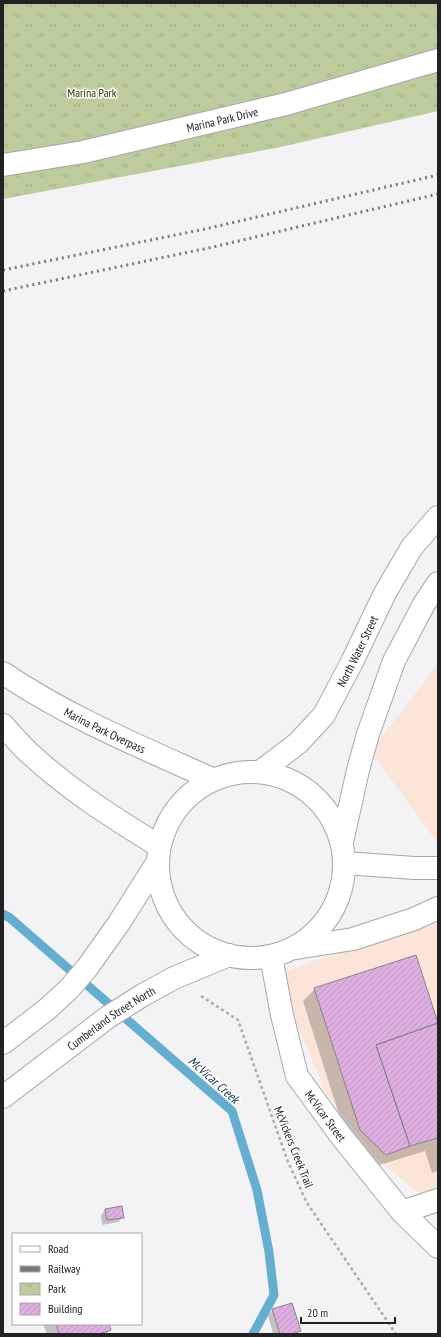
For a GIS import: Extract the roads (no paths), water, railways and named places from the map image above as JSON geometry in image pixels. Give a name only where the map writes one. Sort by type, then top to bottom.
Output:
[{"type":"main road","name":"Marina Park Drive","points":[[3,165],[83,152],[286,104],[438,60]]},
{"type":"main road","name":"North Water Street","points":[[260,772],[298,743],[324,715],[389,587],[412,547],[438,516]]},
{"type":"main road","points":[[281,953],[309,938],[325,923],[336,905],[343,884],[343,852],[358,770],[368,734],[394,661],[424,604],[438,583]]},
{"type":"main road","name":"Marina Park Overpass","points":[[3,673],[28,690],[76,716],[212,779]]},
{"type":"main road","points":[[3,725],[25,749],[58,778],[108,814],[158,854],[159,883],[166,904],[177,922],[191,936],[209,948],[229,956],[250,958],[281,953],[353,939],[414,919],[438,908]]},
{"type":"main road","points":[[3,1043],[46,1010],[69,989],[87,968],[119,923],[158,854],[166,825],[177,806],[193,791],[212,779],[244,771],[260,772],[283,777],[303,787],[321,802],[334,821],[343,852]]},
{"type":"main road","points":[[343,852],[414,868],[438,868]]},
{"type":"main road","name":"McVicar Street","points":[[281,953],[282,1015],[297,1076],[341,1136],[402,1212],[438,1247]]},
{"type":"main road","name":"Cumberland Street North","points":[[4,1097],[108,1018],[143,995],[174,978],[229,956]]},
{"type":"main road","points":[[402,1212],[438,1200]]},
{"type":"waterway","name":"McVicar Creek","points":[[3,914],[10,918],[232,1111],[257,1190],[269,1252],[274,1295],[253,1334]]},
{"type":"railway","points":[[3,270],[205,229],[438,175]]},
{"type":"railway","points":[[3,291],[213,247],[438,194]]},
{"type":"park label","name":"Marina Park","points":[[92,92]]}]
